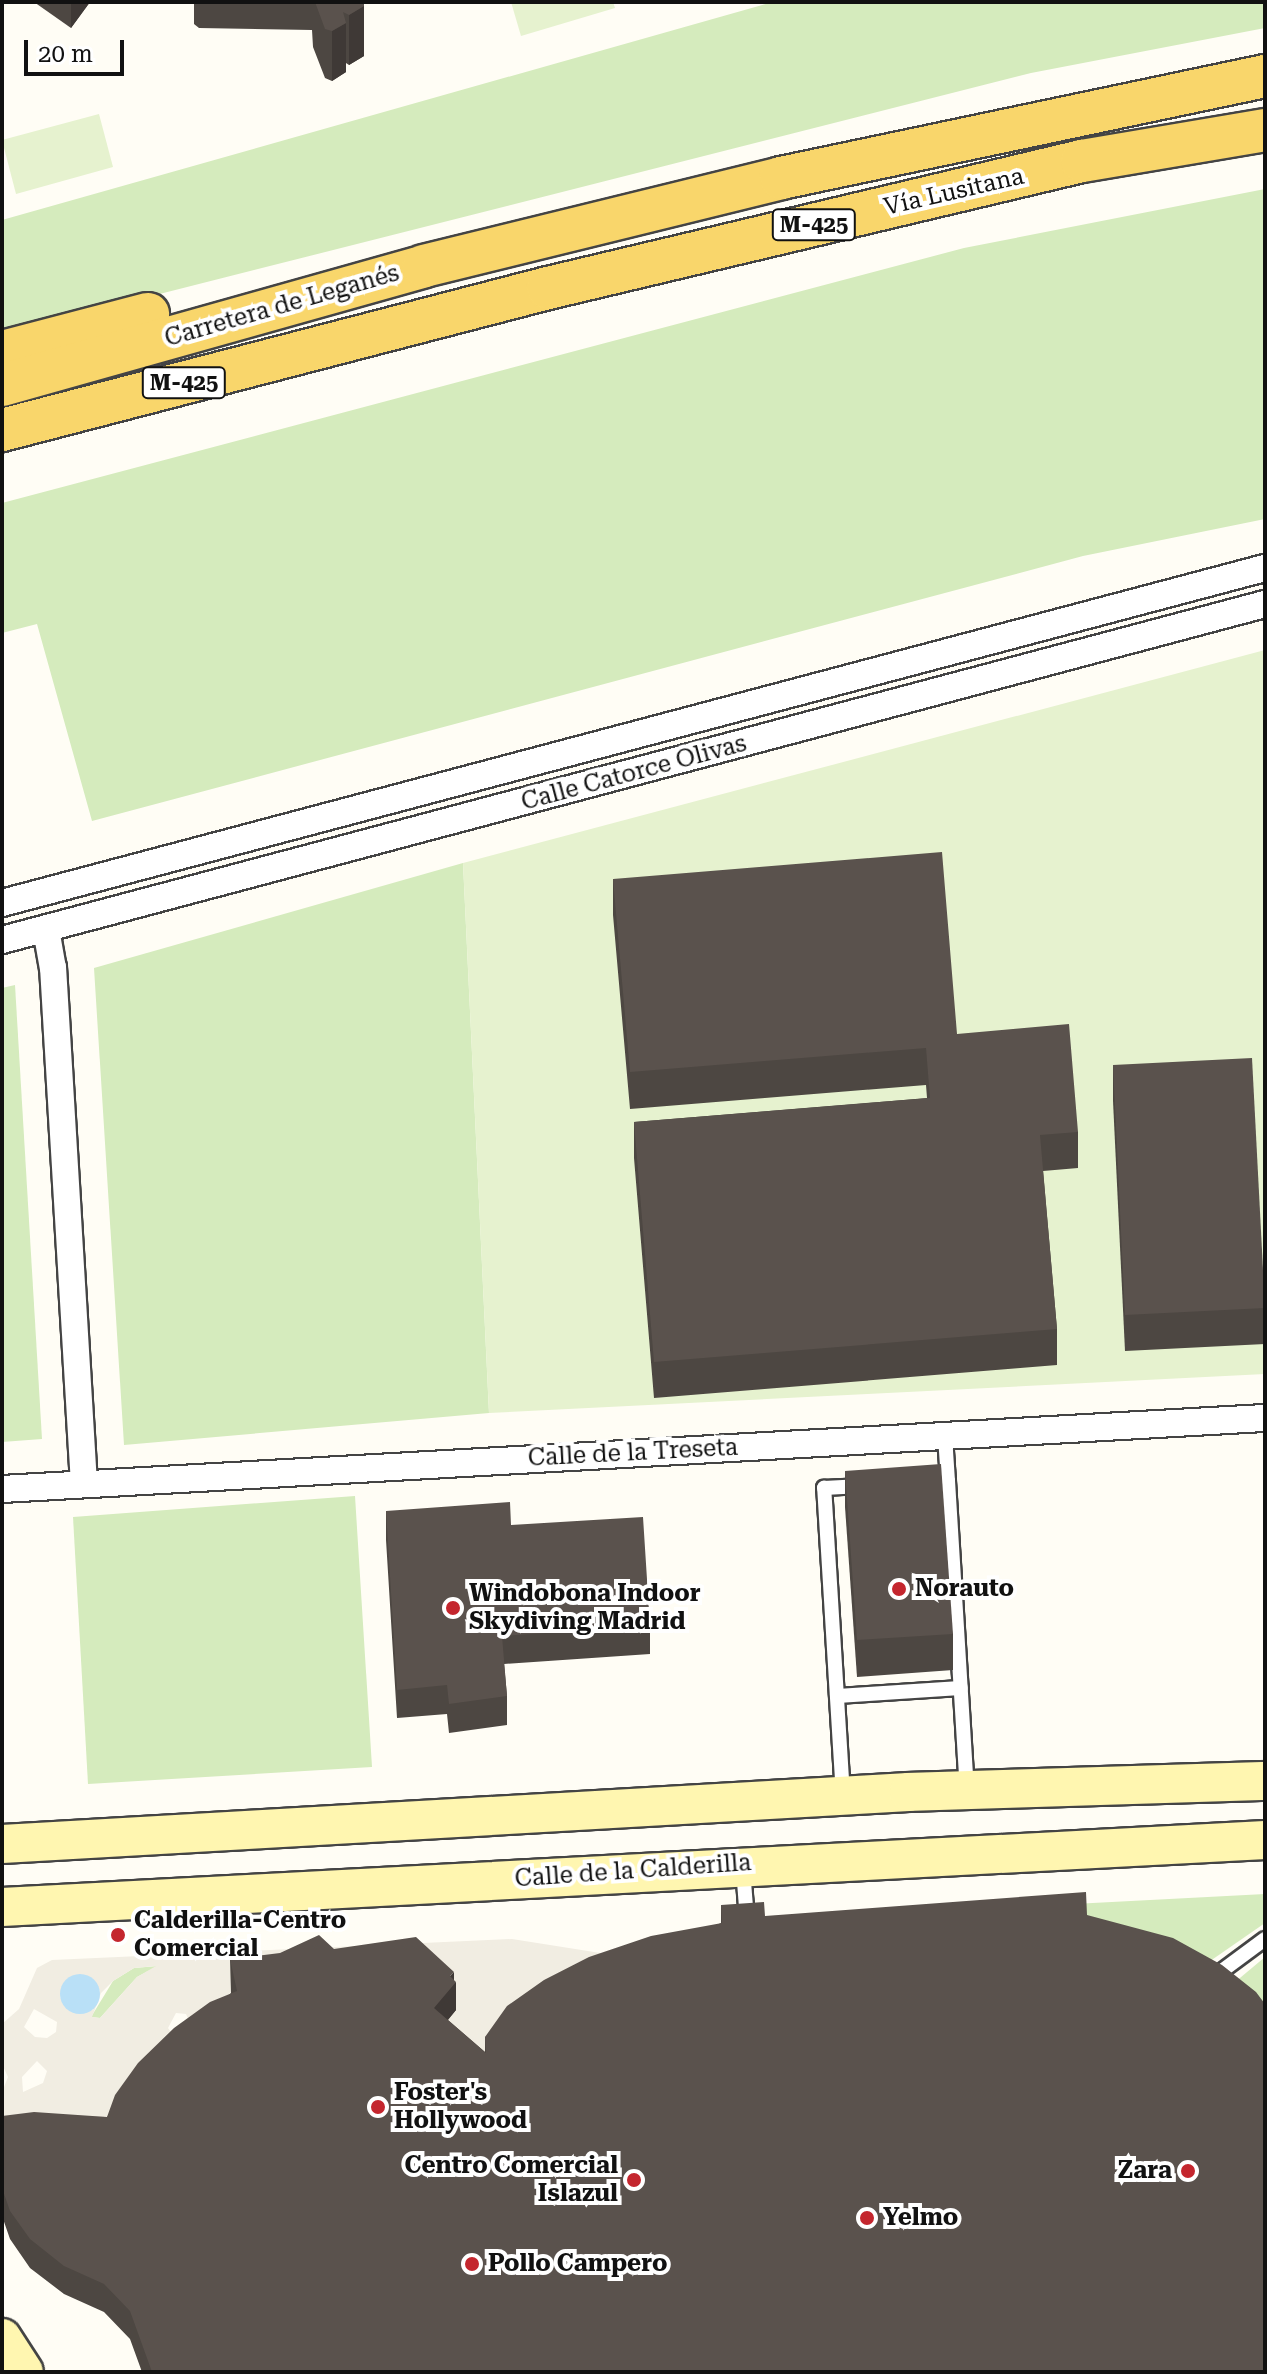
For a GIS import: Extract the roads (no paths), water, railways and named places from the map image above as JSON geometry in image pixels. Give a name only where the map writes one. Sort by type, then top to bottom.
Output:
[{"type":"main road","name":"Vía Lusitana","points":[[424,266],[781,178],[1265,76]]},
{"type":"main road","name":"Vía Lusitana","points":[[366,337],[564,284],[1082,161],[1265,130]]},
{"type":"main road","points":[[2,352],[357,266],[424,266]]},
{"type":"main road","name":"Carretera de Leganés","points":[[2,385],[424,266]]},
{"type":"main road","points":[[2,458],[256,390],[334,358],[366,337]]},
{"type":"main road","name":"Carretera de Leganés","points":[[2,430],[366,337]]},
{"type":"street","name":"Calle Catorce Olivas","points":[[2,903],[1265,568]]},
{"type":"street","name":"Calle Catorce Olivas","points":[[2,940],[1265,604]]},
{"type":"street","points":[[46,929],[84,1484]]},
{"type":"street","name":"Calle de la Treseta","points":[[2,1489],[1265,1418]]},
{"type":"street","points":[[2,1844],[843,1796],[1265,1781]]},
{"type":"street","name":"Calle de la Calderilla","points":[[2,1907],[743,1864],[1265,1840]]},
{"type":"street","points":[[2,2338],[24,2372]]},
{"type":"lane","points":[[945,1436],[967,1791]]},
{"type":"lane","points":[[843,1796],[824,1488],[948,1481]]},
{"type":"lane","points":[[837,1696],[961,1688]]},
{"type":"lane","points":[[743,1864],[748,1932]]},
{"type":"lane","points":[[1208,1982],[1265,1939]]},
{"type":"water","points":[[80,1974],[94,1980],[100,1994],[94,2008],[80,2014],[66,2008],[60,1994],[66,1980]]},
{"type":"place","name":"Norauto","points":[[899,1589]]},
{"type":"place","name":"Windobona Indoor Skydiving Madrid","points":[[453,1608]]},
{"type":"place","name":"Calderilla-Centro Comercial","points":[[118,1935]]},
{"type":"place","name":"Foster's Hollywood","points":[[378,2107]]},
{"type":"place","name":"Zara","points":[[1188,2171]]},
{"type":"place","name":"Centro Comercial Islazul","points":[[634,2180]]},
{"type":"place","name":"Yelmo","points":[[867,2218]]},
{"type":"place","name":"Pollo Campero","points":[[472,2264]]}]
